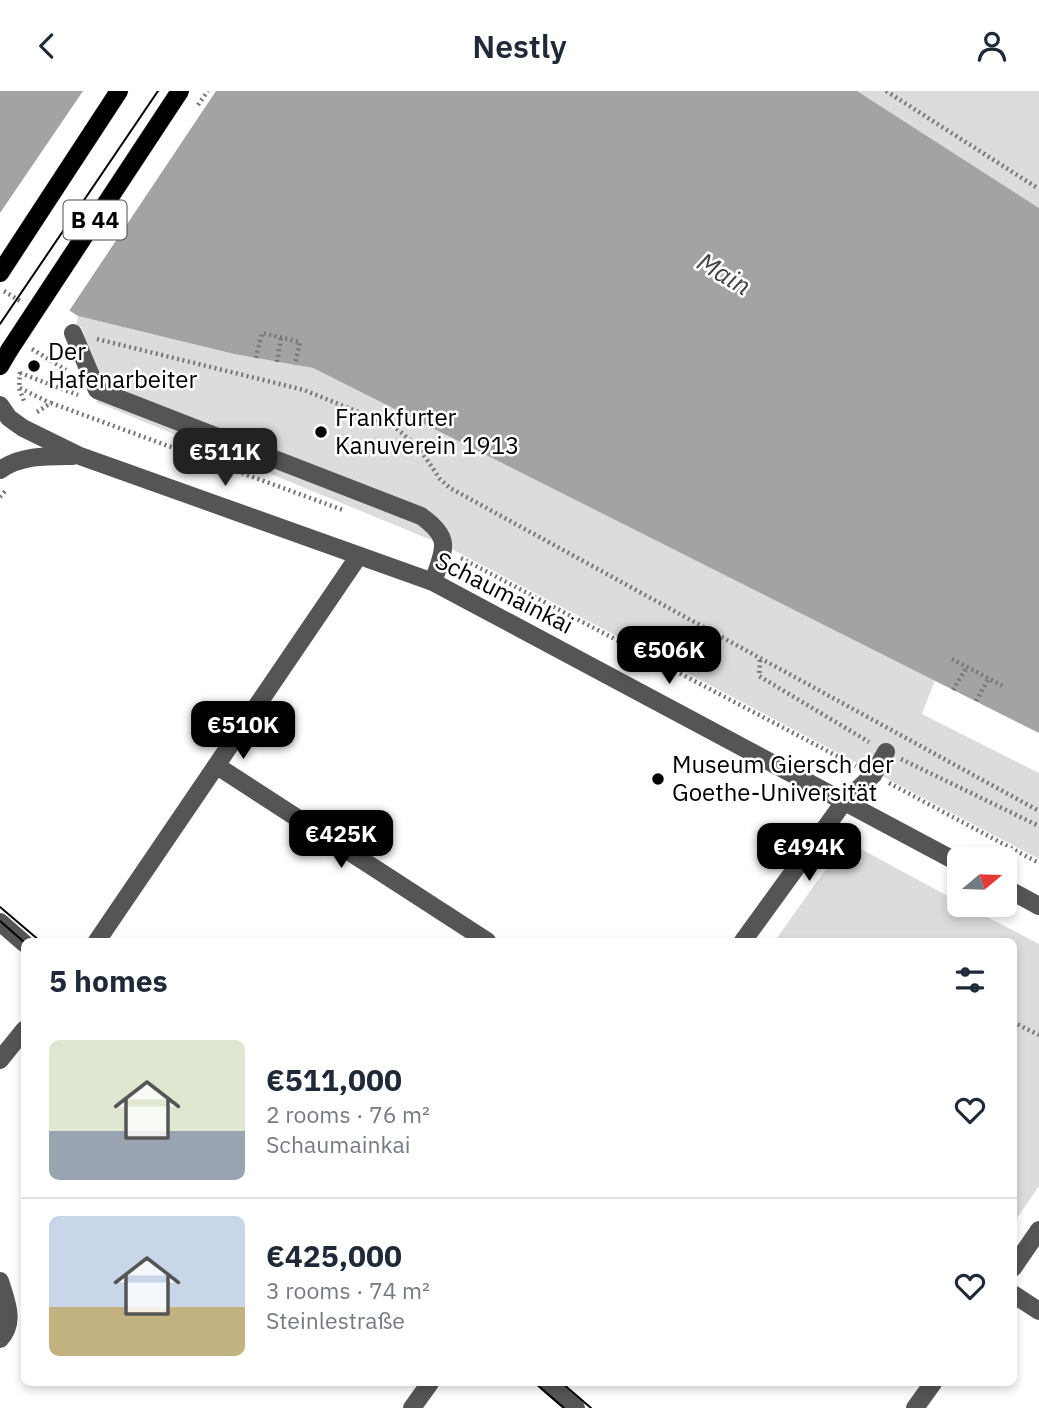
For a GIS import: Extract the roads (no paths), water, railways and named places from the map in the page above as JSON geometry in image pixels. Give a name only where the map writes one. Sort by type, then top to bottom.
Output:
[{"type":"main road","name":"B 44","points":[[0,273],[119,91]]},
{"type":"main road","name":"B 44","points":[[0,366],[180,91]]},
{"type":"street","points":[[73,333],[97,390],[421,516],[442,535],[444,550],[433,582]]},
{"type":"street","name":"Schaumainkai","points":[[0,405],[9,418],[23,428],[80,456],[433,582],[947,857]]},
{"type":"street","name":"Schaumainkai","points":[[0,470],[18,460],[44,456],[80,456]]},
{"type":"street","points":[[99,938],[358,557]]},
{"type":"street","points":[[745,938],[844,802],[873,775],[886,752]]},
{"type":"street","points":[[217,765],[482,938]]},
{"type":"street","points":[[1017,894],[1039,906]]},
{"type":"street","points":[[0,922],[21,940]]},
{"type":"street","points":[[0,1060],[21,1034]]},
{"type":"street","points":[[1017,1262],[1039,1230]]},
{"type":"street","points":[[0,1281],[10,1315],[7,1332],[0,1339]]},
{"type":"street","points":[[1017,1297],[1039,1311]]},
{"type":"street","points":[[412,1408],[428,1386]]},
{"type":"street","points":[[550,1386],[576,1408]]},
{"type":"street","points":[[915,1408],[931,1386]]},
{"type":"water","name":"Main","points":[[0,91],[857,91],[1039,208],[1039,733],[313,368],[234,354],[78,316],[0,266]]},
{"type":"tram line","points":[[0,324],[158,91]]},
{"type":"tram line","points":[[0,907],[36,938]]},
{"type":"tram line","points":[[0,921],[21,939]]},
{"type":"tram line","points":[[538,1386],[564,1408]]},
{"type":"tram line","points":[[565,1386],[591,1408]]},
{"type":"place","name":"Der Hafenarbeiter","points":[[34,366]]},
{"type":"place","name":"Frankfurter Kanuverein 1913","points":[[321,432]]},
{"type":"place","name":"Museum Giersch der Goethe-Universität","points":[[658,779]]}]
